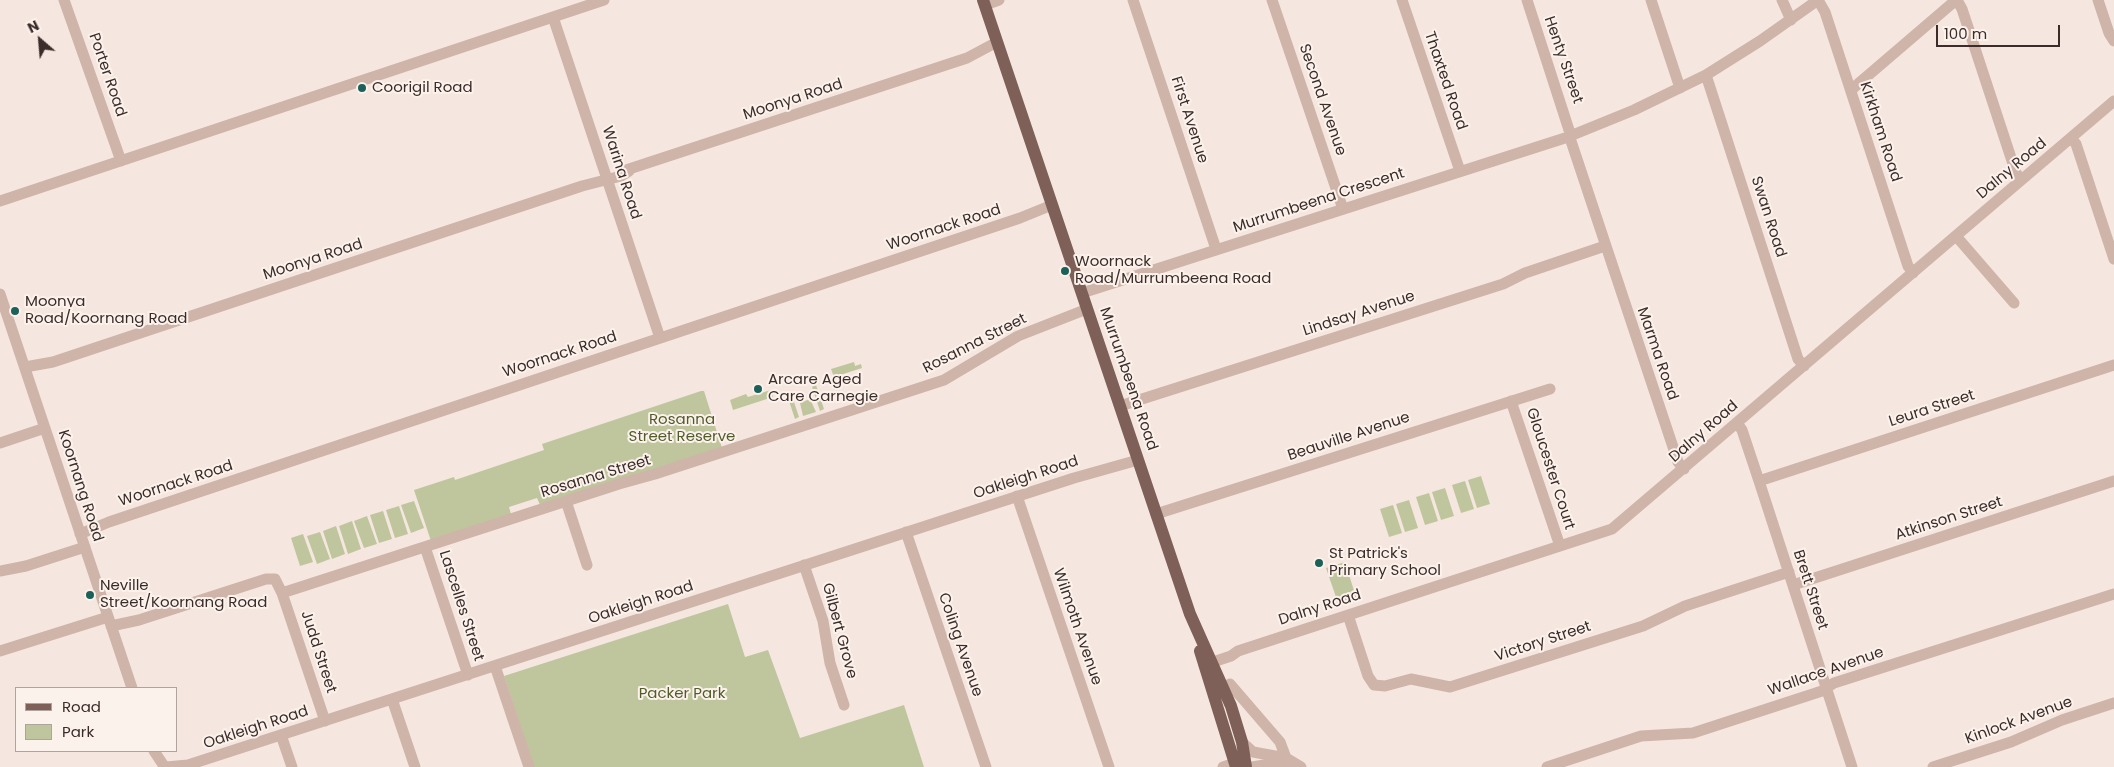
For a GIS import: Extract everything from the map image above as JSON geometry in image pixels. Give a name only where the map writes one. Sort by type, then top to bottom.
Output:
[{"type":"main road","name":"Murrumbeena Road","points":[[984,2],[1207,661],[1240,766]]},
{"type":"main road","name":"Murrumbeena Road","points":[[1207,661],[1226,693],[1242,742],[1240,766]]},
{"type":"street","name":"Porter Road","points":[[64,0],[121,160]]},
{"type":"street","points":[[984,2],[1000,0]]},
{"type":"street","name":"First Avenue","points":[[1133,0],[1216,249]]},
{"type":"street","name":"Second Avenue","points":[[1272,0],[1343,209]]},
{"type":"street","name":"Thaxted Road","points":[[1402,0],[1460,171]]},
{"type":"street","name":"Henty Street","points":[[1526,0],[1605,246]]},
{"type":"street","points":[[1652,0],[1680,88]]},
{"type":"street","points":[[1782,0],[1792,20]]},
{"type":"street","name":"Murrumbeena Crescent","points":[[1082,293],[1601,125],[1706,75],[1792,20],[1818,0]]},
{"type":"street","name":"Kirkham Road","points":[[1818,0],[1825,12],[1908,266],[1913,273]]},
{"type":"street","points":[[1851,90],[1956,0],[1962,9],[2016,173],[2022,180]]},
{"type":"street","points":[[2098,0],[2106,27],[2114,41]]},
{"type":"street","points":[[0,201],[597,1]]},
{"type":"street","name":"Warina Road","points":[[553,17],[660,338]]},
{"type":"street","name":"Moonya Road","points":[[26,371],[606,178],[621,176],[629,170],[999,47]]},
{"type":"street","name":"Swan Road","points":[[1706,75],[1798,359],[1804,366]]},
{"type":"street","name":"Dalny Road","points":[[1207,661],[1612,529],[2114,101]]},
{"type":"street","points":[[2071,138],[2076,144],[2114,259]]},
{"type":"street","name":"Woornack Road","points":[[79,532],[1053,208]]},
{"type":"street","points":[[1956,236],[2014,303]]},
{"type":"street","name":"Lindsay Avenue","points":[[1120,406],[1503,284],[1531,271],[1605,246]]},
{"type":"street","name":"Marma Road","points":[[1605,246],[1678,462],[1684,469]]},
{"type":"street","name":"Koornang Road","points":[[2,306],[26,371],[132,687]]},
{"type":"street","name":"Rosanna Street","points":[[282,593],[944,380],[1018,336],[1088,312]]},
{"type":"street","name":"Leura Street","points":[[1759,481],[2114,366]]},
{"type":"street","name":"Beauville Avenue","points":[[1156,514],[1550,389]]},
{"type":"street","name":"Gloucester Court","points":[[1512,401],[1560,546]]},
{"type":"street","name":"Brett Street","points":[[1737,423],[1742,430],[1852,767]]},
{"type":"street","points":[[0,443],[45,428]]},
{"type":"street","name":"Oakleigh Road","points":[[161,767],[187,766],[1137,457]]},
{"type":"street","name":"Atkinson Street","points":[[1793,585],[2114,481]]},
{"type":"street","name":"Wilmoth Avenue","points":[[1017,496],[1109,767]]},
{"type":"street","points":[[566,501],[587,565]]},
{"type":"street","name":"Coling Avenue","points":[[906,532],[986,767]]},
{"type":"street","points":[[0,571],[26,566],[85,547]]},
{"type":"street","name":"Lascelles Street","points":[[425,548],[468,675]]},
{"type":"street","name":"Gilbert Grove","points":[[804,565],[823,622],[830,663],[844,705]]},
{"type":"street","name":"Victory Street","points":[[1348,615],[1368,676],[1374,684],[1385,686],[1411,679],[1450,687],[1643,626],[1685,606],[1789,572]]},
{"type":"street","points":[[0,651],[72,627],[109,621],[139,620],[266,579],[275,579],[282,593]]},
{"type":"street","name":"Judd Street","points":[[282,593],[325,721]]},
{"type":"street","name":"Wallace Avenue","points":[[1547,767],[1641,736],[1693,733],[1822,691],[1827,687],[2114,594]]},
{"type":"street","points":[[496,666],[529,767]]},
{"type":"street","points":[[1230,684],[1280,742],[1284,764]]},
{"type":"street","points":[[392,699],[415,767]]},
{"type":"street","name":"Kinlock Avenue","points":[[1934,767],[2011,742],[2062,720],[2114,703]]},
{"type":"street","points":[[281,735],[292,767]]},
{"type":"street","points":[[1242,742],[1254,752],[1284,764]]},
{"type":"street","points":[[154,752],[161,767]]},
{"type":"street","points":[[1240,766],[1284,764],[1301,767]]},
{"type":"green space","points":[[854,362],[855,366],[861,364],[862,368],[834,377],[831,369]]},
{"type":"green space","points":[[816,385],[824,409],[820,411],[812,387]]},
{"type":"green space","points":[[771,390],[773,397],[733,410],[730,400],[746,394],[748,397]]},
{"type":"green space","name":"Rosanna Street Reserve","points":[[704,391],[722,448],[540,505],[537,498],[509,507],[511,514],[431,541],[414,490],[454,477],[455,480],[544,450],[542,444]]},
{"type":"green space","points":[[791,393],[799,417],[795,419],[787,395]]},
{"type":"green space","points":[[810,399],[816,412],[803,416],[800,403]]},
{"type":"green space","points":[[1481,476],[1490,504],[1477,508],[1468,480]]},
{"type":"green space","points":[[1465,481],[1474,509],[1461,513],[1452,485]]},
{"type":"green space","points":[[1445,488],[1454,516],[1441,520],[1432,492]]},
{"type":"green space","points":[[1429,493],[1438,521],[1425,525],[1416,497]]},
{"type":"green space","points":[[1409,500],[1418,528],[1405,532],[1396,504]]},
{"type":"green space","points":[[414,501],[424,528],[411,533],[401,505]]},
{"type":"green space","points":[[1393,505],[1402,533],[1389,537],[1380,509]]},
{"type":"green space","points":[[399,506],[408,534],[395,538],[386,510]]},
{"type":"green space","points":[[383,511],[392,539],[379,543],[370,515]]},
{"type":"green space","points":[[367,516],[377,544],[364,548],[354,521]]},
{"type":"green space","points":[[352,521],[361,549],[348,554],[339,526]]},
{"type":"green space","points":[[336,526],[345,554],[332,559],[323,531]]},
{"type":"green space","points":[[320,532],[330,559],[317,564],[307,536]]},
{"type":"green space","points":[[303,534],[313,562],[300,566],[291,538]]},
{"type":"green space","points":[[1345,562],[1356,597],[1338,603],[1326,568]]},
{"type":"green space","name":"Packer Park","points":[[728,604],[745,657],[768,650],[800,738],[904,705],[924,767],[534,767],[504,676]]},
{"type":"place","name":"Coorigil Road","points":[[362,88]]},
{"type":"place","name":"Woornack Road/Murrumbeena Road","points":[[1065,271]]},
{"type":"place","name":"Moonya Road/Koornang Road","points":[[15,311]]},
{"type":"place","name":"Arcare Aged Care Carnegie","points":[[758,389]]},
{"type":"place","name":"St Patrick's Primary School","points":[[1319,563]]},
{"type":"place","name":"Neville Street/Koornang Road","points":[[90,595]]}]
